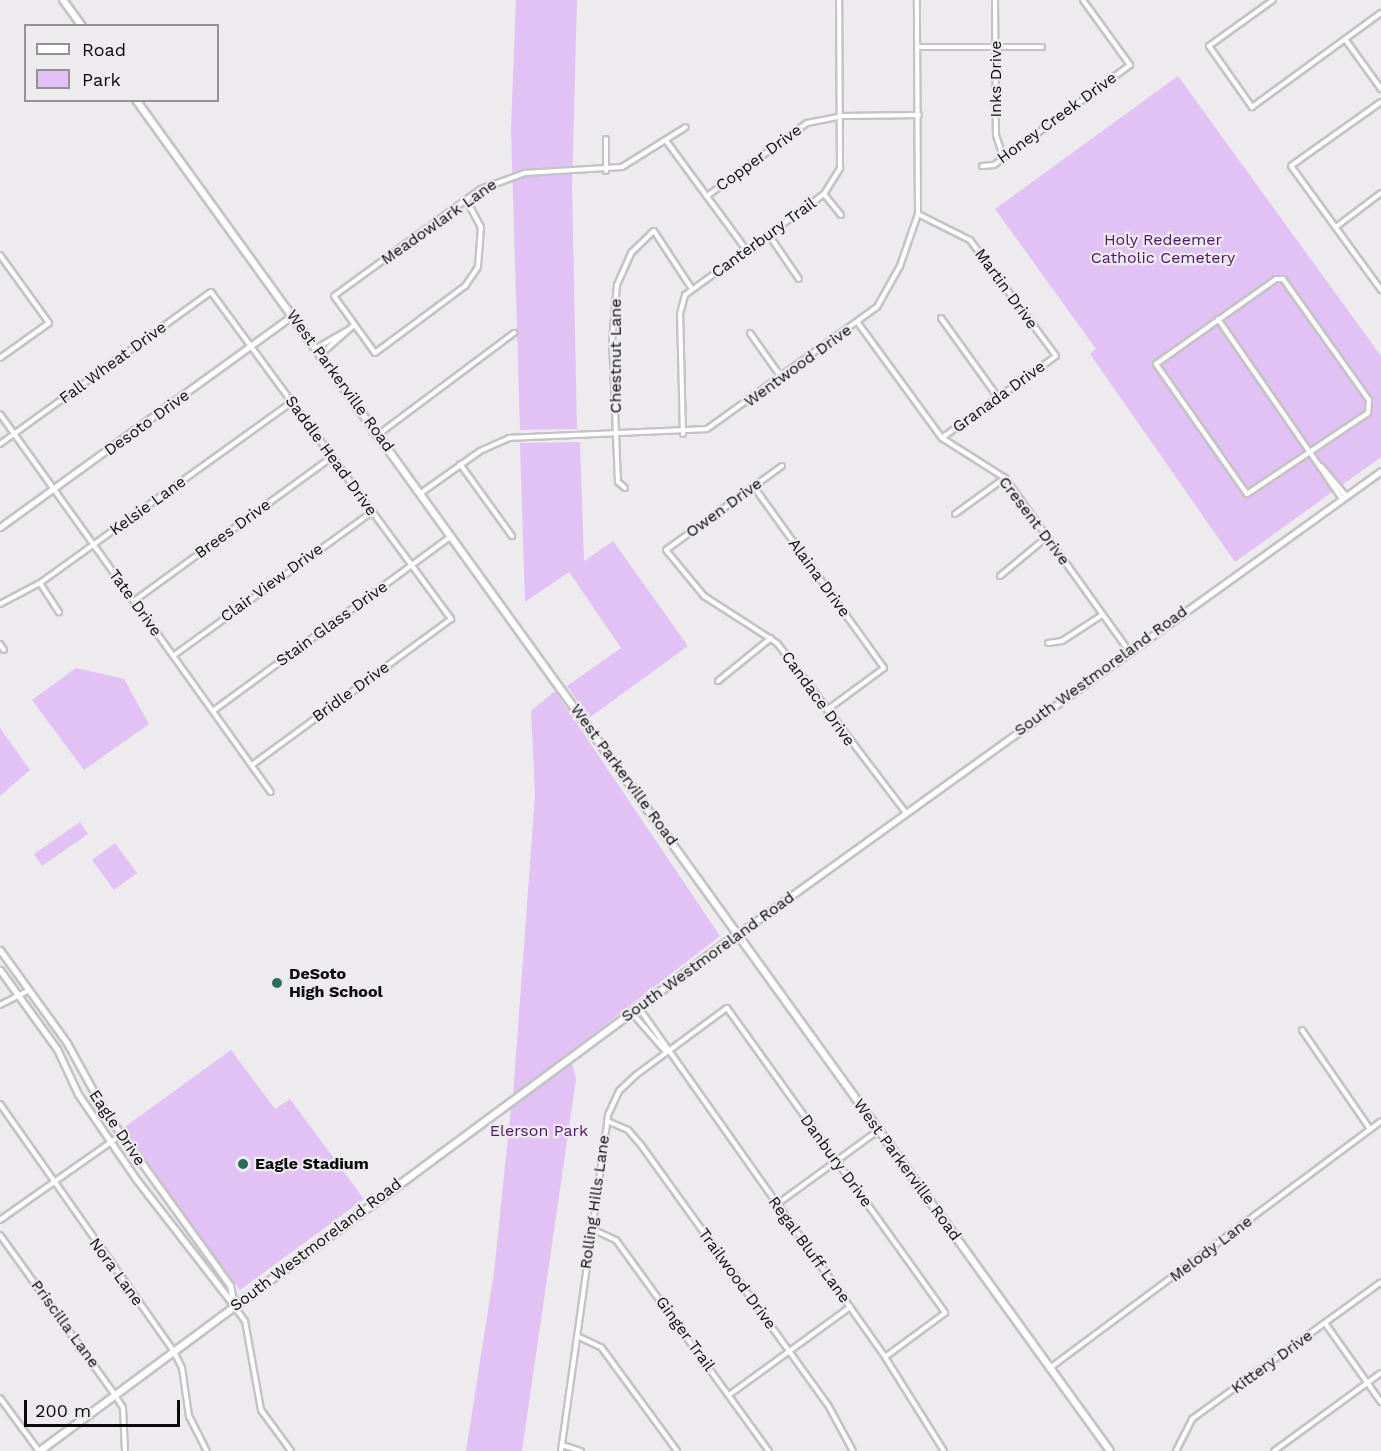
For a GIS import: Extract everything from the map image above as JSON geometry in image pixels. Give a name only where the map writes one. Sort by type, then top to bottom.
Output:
[{"type":"main road","points":[[63,0],[81,24]]},
{"type":"main road","name":"West Parkerville Road","points":[[137,102],[379,434],[450,537],[1109,1450]]},
{"type":"main road","name":"South Westmoreland Road","points":[[39,1451],[738,934]]},
{"type":"street","name":"Canterbury Trail","points":[[692,289],[824,194],[840,168],[842,116],[840,0]]},
{"type":"street","name":"Wentwood Drive","points":[[421,493],[460,464],[508,438],[683,434],[725,419],[858,323],[884,297],[918,214],[917,0]]},
{"type":"street","name":"Inks Drive","points":[[995,0],[996,135],[1003,158]]},
{"type":"street","name":"Honey Creek Drive","points":[[982,166],[1003,158],[1130,65],[1083,0]]},
{"type":"street","points":[[1274,0],[1209,46],[1252,106],[1381,13]]},
{"type":"street","points":[[1345,39],[1381,89]]},
{"type":"street","points":[[917,47],[1042,47]]},
{"type":"street","points":[[1381,102],[1292,166],[1381,290]]},
{"type":"street","name":"Copper Drive","points":[[707,196],[807,123],[842,116],[919,115]]},
{"type":"street","name":"Meadowlark Lane","points":[[354,325],[334,296],[467,201],[502,179],[525,173],[606,171],[640,159],[686,128]]},
{"type":"street","points":[[606,140],[606,171]]},
{"type":"street","points":[[667,142],[747,250]]},
{"type":"street","points":[[1336,228],[1381,193]]},
{"type":"street","points":[[824,194],[841,215]]},
{"type":"street","points":[[318,352],[354,325],[375,353],[465,286],[478,267],[481,227],[467,201]]},
{"type":"street","name":"Martin Drive","points":[[918,214],[970,240],[1056,356]]},
{"type":"street","name":"Chestnut Lane","points":[[625,488],[618,482],[613,306],[632,252],[654,231],[692,289]]},
{"type":"street","points":[[769,235],[800,279]]},
{"type":"street","points":[[0,255],[49,323],[0,358]]},
{"type":"street","points":[[1283,279],[1369,400],[1368,413],[1312,451],[1243,493],[1156,364],[1218,319],[1283,279]]},
{"type":"street","points":[[683,434],[680,314],[692,289]]},
{"type":"street","name":"Saddle Head Drive","points":[[211,292],[253,346],[451,619]]},
{"type":"street","name":"Fall Wheat Drive","points":[[0,444],[211,292]]},
{"type":"street","name":"Desoto Drive","points":[[0,527],[55,491],[292,316]]},
{"type":"street","points":[[941,318],[997,396]]},
{"type":"street","points":[[1218,319],[1344,497]]},
{"type":"street","name":"Cresent Drive","points":[[858,323],[942,438],[1005,478],[1129,651]]},
{"type":"street","points":[[318,352],[347,330]]},
{"type":"street","points":[[379,434],[514,333]]},
{"type":"street","points":[[750,333],[781,377]]},
{"type":"street","name":"Granada Drive","points":[[942,438],[997,396],[1056,356]]},
{"type":"street","name":"Kelsie Lane","points":[[0,604],[40,583],[292,402]]},
{"type":"street","name":"Tate Drive","points":[[0,414],[271,792]]},
{"type":"street","name":"Brees Drive","points":[[134,601],[332,457]]},
{"type":"street","points":[[460,464],[512,536]]},
{"type":"street","name":"Owen Drive","points":[[666,550],[782,466]]},
{"type":"street","name":"South Westmoreland Road","points":[[738,934],[1381,471]]},
{"type":"street","points":[[955,514],[1005,478]]},
{"type":"street","name":"Alaina Drive","points":[[754,487],[885,668],[827,710]]},
{"type":"street","name":"Clair View Drive","points":[[173,656],[372,512]]},
{"type":"street","name":"Stain Glass Drive","points":[[213,711],[450,537]]},
{"type":"street","points":[[1000,576],[1047,537]]},
{"type":"street","name":"Candace Drive","points":[[666,550],[704,596],[771,638],[906,813]]},
{"type":"street","points":[[40,583],[59,612]]},
{"type":"street","points":[[1048,643],[1062,641],[1102,615]]},
{"type":"street","name":"Bridle Drive","points":[[252,765],[451,619]]},
{"type":"street","points":[[718,681],[771,638]]},
{"type":"street","points":[[0,644],[4,650]]},
{"type":"street","name":"Eagle Drive","points":[[0,950],[29,990],[121,1135],[230,1285],[234,1305]]},
{"type":"street","name":"Eagle Drive","points":[[0,970],[111,1142],[245,1321],[261,1410],[291,1451]]},
{"type":"street","points":[[0,1005],[20,998],[29,990]]},
{"type":"street","name":"Regal Bluff Lane","points":[[639,1008],[667,1053],[885,1357],[944,1451]]},
{"type":"street","name":"Rolling Hills Lane","points":[[561,1451],[607,1121],[619,1090],[727,1008]]},
{"type":"street","name":"Danbury Drive","points":[[727,1008],[945,1313],[885,1357]]},
{"type":"street","name":"Regal Bluff Lane","points":[[632,1012],[667,1053]]},
{"type":"street","points":[[1302,1030],[1370,1129]]},
{"type":"street","name":"Nora Lane","points":[[0,1104],[51,1182],[174,1352],[182,1368],[189,1416],[207,1451]]},
{"type":"street","name":"Trailwood Drive","points":[[607,1121],[628,1130],[641,1145],[789,1351],[854,1451]]},
{"type":"street","name":"Melody Lane","points":[[1050,1368],[1381,1121]]},
{"type":"street","points":[[776,1205],[879,1130]]},
{"type":"street","points":[[0,1220],[121,1135]]},
{"type":"street","name":"Ginger Trail","points":[[592,1230],[616,1240],[769,1451]]},
{"type":"street","name":"Priscilla Lane","points":[[0,1235],[123,1408],[125,1451]]},
{"type":"street","name":"Kittery Drive","points":[[1176,1451],[1192,1419],[1381,1282]]},
{"type":"street","points":[[729,1395],[850,1307]]},
{"type":"street","points":[[1325,1323],[1381,1402]]},
{"type":"street","points":[[577,1336],[601,1347],[677,1451]]},
{"type":"street","points":[[1274,1451],[1381,1373]]},
{"type":"street","points":[[0,1398],[39,1451]]},
{"type":"street","points":[[562,1445],[582,1451]]},
{"type":"green space","points":[[516,0],[577,0],[572,187],[577,429],[520,430],[511,128]]},
{"type":"green space","name":"Holy Redeemer Catholic Cemetery","points":[[1178,76],[1381,356],[1381,457],[1235,562],[1090,354],[1096,349],[995,209]]},
{"type":"green space","points":[[580,442],[584,561],[613,541],[688,646],[589,718],[567,686],[621,648],[569,572],[525,602],[520,443]]},
{"type":"green space","points":[[76,668],[124,679],[149,724],[84,770],[32,700]]},
{"type":"green space","points":[[555,691],[720,936],[513,1096],[535,795],[531,711]]},
{"type":"green space","points":[[0,728],[30,770],[0,796]]},
{"type":"green space","points":[[80,822],[88,834],[42,866],[34,854]]},
{"type":"green space","points":[[115,843],[137,873],[114,890],[92,860]]},
{"type":"green space","name":"Eagle Stadium","points":[[231,1050],[275,1109],[290,1099],[364,1199],[240,1290],[122,1129]]},
{"type":"green space","name":"Elerson Park","points":[[572,1063],[576,1079],[522,1451],[466,1451],[494,1272],[511,1108]]},
{"type":"place","name":"DeSoto High School","points":[[277,983]]},
{"type":"place","name":"Eagle Stadium","points":[[243,1164]]}]
